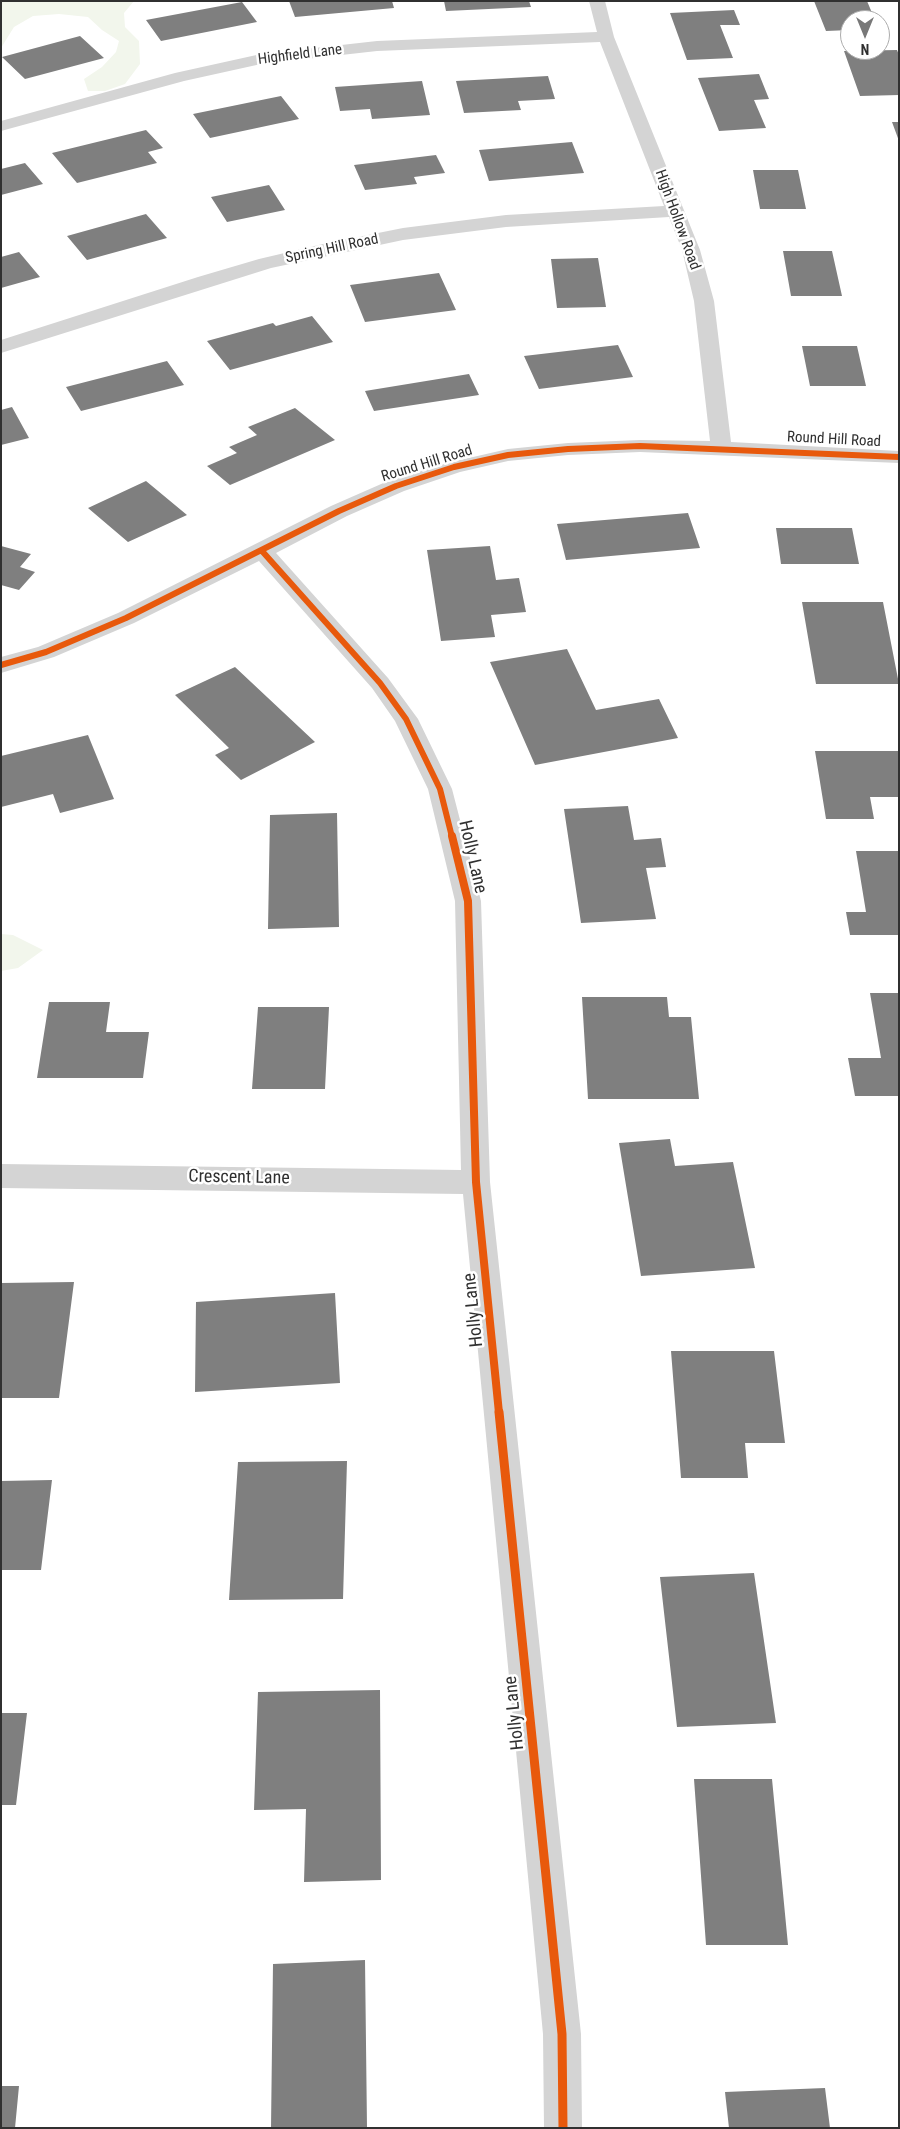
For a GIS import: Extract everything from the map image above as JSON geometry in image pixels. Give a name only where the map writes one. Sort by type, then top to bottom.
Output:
[{"type":"street","name":"High Hollow Road","points":[[597,1],[606,37],[691,250],[704,301],[721,448]]},
{"type":"street","name":"Highfield Lane","points":[[1,126],[181,77],[261,59],[377,46],[606,37]]},
{"type":"street","name":"Spring Hill Road","points":[[1,347],[204,281],[266,263],[323,250],[403,234],[506,221],[675,211]]},
{"type":"street","name":"Round Hill Road","points":[[1,665],[46,652],[126,618],[339,511],[396,486],[454,467],[508,455],[568,449],[640,446],[899,457]]},
{"type":"street","name":"Holly Lane","points":[[262,551],[380,683],[406,719],[440,789],[468,901],[476,1182],[562,2034],[563,2128]]},
{"type":"street","name":"Crescent Lane","points":[[1,1176],[476,1182]]},
{"type":"shaded area","points":[[2,1],[134,1],[124,13],[125,27],[139,41],[140,64],[125,84],[105,91],[88,91],[84,79],[102,67],[116,52],[119,41],[102,30],[88,17],[59,14],[33,16],[14,27],[1,48]]},
{"type":"shaded area","points":[[1,934],[13,935],[43,950],[18,968],[1,971]]},
{"type":"building","points":[[289,1],[392,1],[394,8],[295,17]]},
{"type":"building","points":[[444,1],[529,1],[531,7],[446,11]]},
{"type":"building","points":[[814,1],[867,1],[871,10],[840,10],[840,30],[826,31]]},
{"type":"building","points":[[242,2],[257,22],[161,41],[146,20]]},
{"type":"building","points":[[734,10],[740,25],[720,25],[733,58],[687,60],[670,13]]},
{"type":"building","points":[[80,36],[104,58],[25,79],[2,57]]},
{"type":"building","points":[[890,50],[897,50],[899,55],[899,95],[860,96],[847,60],[890,60]]},
{"type":"building","points":[[759,74],[769,99],[754,100],[766,128],[719,131],[698,78]]},
{"type":"building","points":[[548,76],[555,99],[518,101],[521,110],[464,113],[456,81]]},
{"type":"building","points":[[422,81],[430,115],[372,119],[370,109],[340,111],[335,87]]},
{"type":"building","points":[[281,96],[299,119],[210,138],[193,114]]},
{"type":"building","points":[[892,122],[899,122],[899,141]]},
{"type":"building","points":[[146,130],[163,148],[148,152],[157,163],[77,183],[52,153]]},
{"type":"building","points":[[572,142],[584,173],[489,181],[479,150]]},
{"type":"building","points":[[436,155],[445,173],[414,177],[417,184],[365,190],[354,165]]},
{"type":"building","points":[[25,163],[43,184],[1,195],[1,169]]},
{"type":"building","points":[[753,170],[798,170],[806,209],[760,209]]},
{"type":"building","points":[[269,185],[285,210],[227,222],[211,197]]},
{"type":"building","points":[[146,214],[167,238],[87,260],[67,236]]},
{"type":"building","points":[[783,251],[832,251],[842,296],[791,296]]},
{"type":"building","points":[[19,252],[40,277],[1,288],[1,257]]},
{"type":"building","points":[[598,258],[606,307],[557,308],[551,259]]},
{"type":"building","points":[[439,273],[456,310],[365,322],[350,285]]},
{"type":"building","points":[[312,316],[333,342],[230,370],[207,341],[273,323],[276,326]]},
{"type":"building","points":[[618,345],[633,377],[539,389],[524,356]]},
{"type":"building","points":[[802,346],[857,346],[866,386],[810,386]]},
{"type":"building","points":[[167,361],[184,385],[81,411],[66,387]]},
{"type":"building","points":[[469,374],[479,395],[374,411],[365,391]]},
{"type":"building","points":[[12,407],[29,438],[1,445],[1,410]]},
{"type":"building","points":[[295,408],[335,440],[230,485],[207,466],[237,453],[229,447],[257,435],[248,427]]},
{"type":"building","points":[[146,481],[187,515],[128,542],[88,508]]},
{"type":"building","points":[[688,513],[700,548],[566,560],[557,524]]},
{"type":"building","points":[[776,528],[852,528],[859,564],[781,564]]},
{"type":"building","points":[[1,546],[31,554],[20,567],[35,572],[19,590],[1,585]]},
{"type":"building","points":[[490,546],[496,580],[519,578],[526,612],[491,615],[495,637],[441,641],[427,550]]},
{"type":"building","points":[[802,602],[883,602],[899,684],[816,684]]},
{"type":"building","points":[[567,649],[596,710],[659,699],[678,738],[535,765],[490,662]]},
{"type":"building","points":[[235,667],[315,742],[241,780],[215,755],[229,748],[175,695]]},
{"type":"building","points":[[88,735],[114,799],[60,813],[53,794],[1,807],[1,756]]},
{"type":"building","points":[[815,751],[899,751],[899,797],[870,797],[874,819],[826,819]]},
{"type":"building","points":[[628,806],[634,840],[661,838],[666,867],[646,868],[656,919],[581,923],[564,809]]},
{"type":"building","points":[[337,813],[339,927],[268,929],[270,815]]},
{"type":"building","points":[[856,851],[899,851],[899,935],[850,935],[846,912],[866,912]]},
{"type":"building","points":[[870,993],[899,993],[899,1096],[855,1096],[848,1058],[881,1058]]},
{"type":"building","points":[[582,997],[667,997],[669,1017],[691,1017],[699,1099],[588,1099]]},
{"type":"building","points":[[49,1002],[110,1002],[106,1032],[149,1032],[143,1078],[37,1078]]},
{"type":"building","points":[[258,1007],[329,1007],[325,1089],[252,1089]]},
{"type":"building","points":[[670,1139],[675,1166],[733,1162],[755,1268],[641,1276],[619,1143]]},
{"type":"building","points":[[74,1282],[59,1398],[1,1398],[1,1283]]},
{"type":"building","points":[[335,1293],[340,1383],[195,1392],[196,1302]]},
{"type":"building","points":[[671,1351],[774,1351],[785,1443],[745,1443],[748,1478],[681,1478]]},
{"type":"building","points":[[347,1461],[343,1599],[229,1600],[238,1462]]},
{"type":"building","points":[[52,1480],[41,1570],[1,1570],[1,1481]]},
{"type":"building","points":[[754,1573],[776,1723],[677,1727],[660,1577]]},
{"type":"building","points":[[380,1690],[381,1880],[304,1882],[306,1809],[254,1810],[258,1692]]},
{"type":"building","points":[[1,1713],[27,1713],[16,1805],[1,1805]]},
{"type":"building","points":[[694,1779],[772,1779],[788,1945],[706,1945]]},
{"type":"building","points":[[365,1960],[367,2128],[271,2128],[273,1964]]},
{"type":"building","points":[[1,2086],[19,2086],[15,2128],[1,2128]]},
{"type":"building","points":[[825,2088],[830,2128],[729,2128],[725,2092]]},
{"type":"cycle path","points":[[1,665],[46,652],[126,618],[339,511],[396,486],[454,467],[508,455],[568,449],[640,446],[899,457]]},
{"type":"cycle path","points":[[262,551],[380,683],[406,719],[440,789],[468,901],[476,1182],[562,2034],[563,2128]]}]
